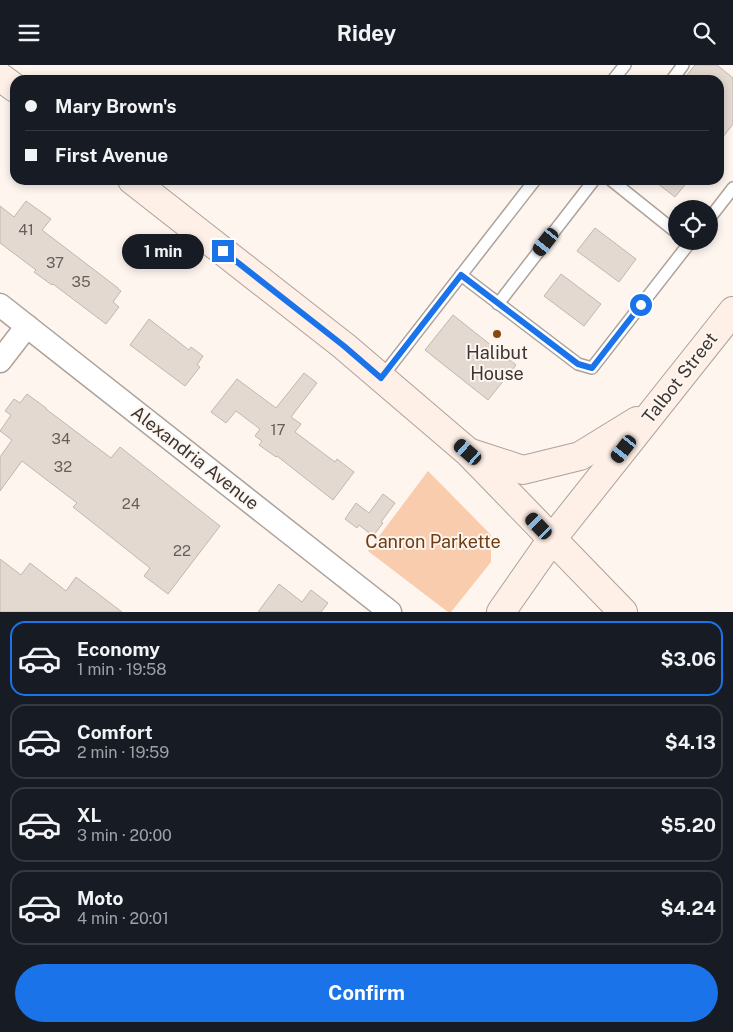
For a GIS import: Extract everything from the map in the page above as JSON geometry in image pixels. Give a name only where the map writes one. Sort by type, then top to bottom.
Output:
[{"type":"main road","points":[[138,185],[344,346],[468,452],[623,612]]},
{"type":"main road","name":"Talbot Street","points":[[500,612],[552,539],[733,311]]},
{"type":"main road","points":[[468,452],[523,470],[580,456],[653,411]]},
{"type":"street","name":"Alexandria Avenue","points":[[0,305],[390,612]]},
{"type":"street","points":[[0,361],[27,326]]},
{"type":"lane","points":[[617,75],[625,65]]},
{"type":"lane","points":[[381,378],[531,185]]},
{"type":"lane","points":[[498,303],[590,185]]},
{"type":"lane","points":[[616,185],[668,226]]},
{"type":"lane","points":[[718,207],[733,188]]},
{"type":"lane","points":[[461,275],[578,364],[592,368],[684,250]]},
{"type":"green space","name":"Canron Parkette","points":[[428,471],[491,535],[491,562],[451,612],[448,612],[368,551]]},
{"type":"building","points":[[695,65],[717,65],[733,78],[733,124],[724,136],[724,75],[687,75]]},
{"type":"building","points":[[659,185],[685,185],[675,197]]},
{"type":"building","points":[[26,201],[51,219],[42,230],[121,291],[113,302],[119,307],[106,324],[34,272],[36,270],[0,243],[0,206],[14,217]]},
{"type":"building","points":[[595,228],[636,259],[619,282],[577,251]]},
{"type":"building","points":[[561,274],[601,304],[584,326],[544,296]]},
{"type":"building","points":[[453,315],[516,365],[488,400],[425,350]]},
{"type":"building","points":[[149,319],[189,350],[191,347],[203,356],[197,365],[200,367],[185,386],[130,345]]},
{"type":"building","points":[[304,373],[317,383],[291,417],[301,424],[295,432],[335,462],[337,459],[354,472],[333,500],[277,456],[259,445],[262,441],[255,436],[260,429],[236,411],[226,423],[211,412],[237,379],[276,408]]},
{"type":"building","points":[[27,394],[111,458],[120,447],[220,526],[168,594],[144,576],[150,568],[73,507],[77,503],[22,461],[0,491],[0,457],[12,440],[0,431],[11,415],[5,411],[14,399],[20,403]]},
{"type":"building","points":[[383,494],[395,503],[373,536],[359,525],[357,528],[345,519],[356,503],[369,513]]},
{"type":"building","points":[[0,559],[21,575],[30,563],[66,591],[76,577],[122,612],[0,612]]},
{"type":"building","points":[[279,584],[302,602],[311,590],[328,603],[321,612],[258,612]]},
{"type":"place","name":"Halibut House","points":[[497,334]]},
{"type":"route","points":[[223,251],[344,346],[381,378],[461,275],[578,364],[592,368],[641,305]]}]
